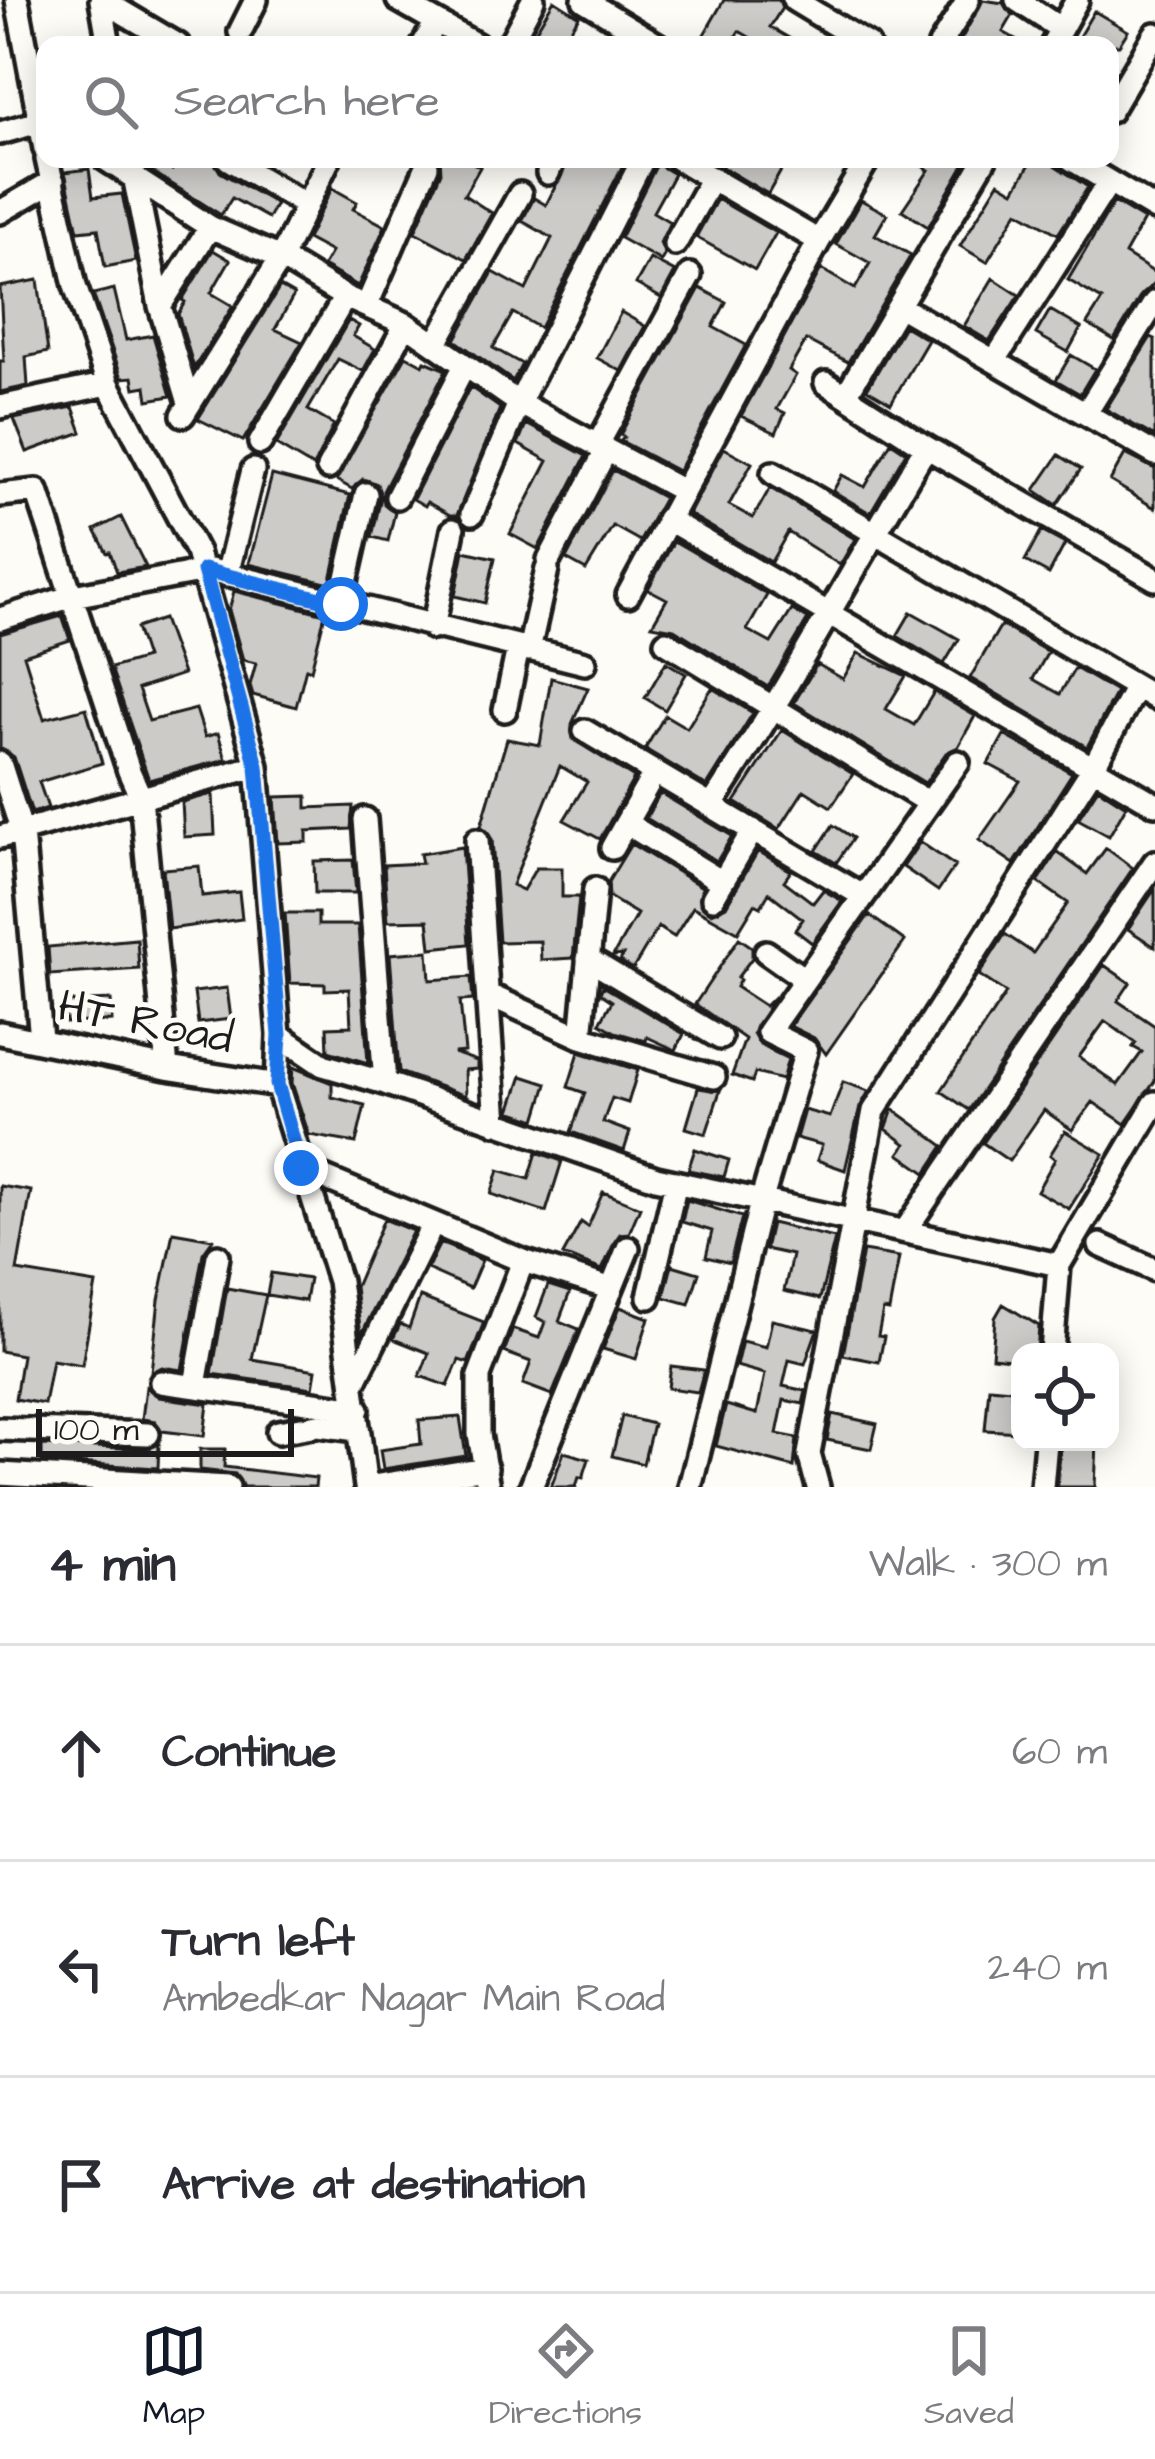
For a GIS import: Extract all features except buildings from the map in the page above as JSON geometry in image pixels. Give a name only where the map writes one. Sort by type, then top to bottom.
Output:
[{"type":"street","points":[[17,0],[36,94]]},
{"type":"street","points":[[102,0],[108,36]]},
{"type":"street","points":[[102,0],[163,36]]},
{"type":"street","points":[[240,32],[256,0]]},
{"type":"street","points":[[514,36],[533,0]]},
{"type":"street","points":[[584,0],[643,36]]},
{"type":"street","points":[[794,0],[853,36]]},
{"type":"street","points":[[946,36],[968,0]]},
{"type":"street","points":[[1017,0],[1055,36]]},
{"type":"street","points":[[1057,36],[1077,0]]},
{"type":"street","points":[[409,3],[461,36]]},
{"type":"street","points":[[428,36],[436,22]]},
{"type":"street","points":[[1119,96],[1155,34]]},
{"type":"street","points":[[0,133],[36,125]]},
{"type":"street","points":[[132,168],[186,409],[281,258],[324,168]]},
{"type":"street","points":[[133,168],[210,226],[406,324],[518,403],[683,491]]},
{"type":"street","points":[[244,168],[306,205]]},
{"type":"street","points":[[367,305],[426,168]]},
{"type":"street","points":[[472,514],[518,403],[638,168]]},
{"type":"street","points":[[694,168],[819,241]]},
{"type":"street","points":[[628,595],[856,168]]},
{"type":"street","points":[[846,395],[981,168]]},
{"type":"street","points":[[1088,168],[1155,209]]},
{"type":"street","points":[[0,212],[50,170],[75,286],[108,383],[204,570],[257,766],[280,1035],[277,1084],[339,1281],[366,1487],[487,1477],[479,1434],[479,1376],[523,1261]]},
{"type":"street","points":[[675,244],[712,178]]},
{"type":"street","points":[[995,360],[1109,182]]},
{"type":"street","points":[[436,343],[520,194]]},
{"type":"street","points":[[160,306],[210,226]]},
{"type":"street","points":[[505,710],[548,565],[601,448],[690,275]]},
{"type":"street","points":[[260,443],[345,297]]},
{"type":"street","points":[[1086,413],[1147,331],[1155,302]]},
{"type":"street","points":[[898,306],[1155,454]]},
{"type":"street","points":[[328,468],[406,324]]},
{"type":"street","points":[[397,497],[464,367]]},
{"type":"street","points":[[0,407],[108,383]]},
{"type":"street","points":[[826,383],[926,447],[1155,579]]},
{"type":"street","points":[[712,805],[775,709],[926,447]]},
{"type":"street","points":[[227,575],[253,470]]},
{"type":"street","points":[[773,473],[1146,693],[874,1111],[808,1454],[818,1487]]},
{"type":"street","points":[[0,495],[37,491],[141,798],[167,1068]]},
{"type":"street","points":[[341,604],[366,494]]},
{"type":"street","points":[[667,519],[1155,804]]},
{"type":"street","points":[[434,628],[453,530]]},
{"type":"street","points":[[0,619],[74,596],[204,570],[585,663]]},
{"type":"street","points":[[666,642],[929,803]]},
{"type":"street","points":[[585,731],[863,896]]},
{"type":"street","points":[[690,1487],[761,1202],[806,1051],[769,1032],[802,978],[958,762]]},
{"type":"street","points":[[0,763],[41,1039]]},
{"type":"street","points":[[11,834],[257,766]]},
{"type":"street","points":[[612,848],[655,772]]},
{"type":"street","points":[[365,819],[385,1083]]},
{"type":"street","points":[[626,823],[717,890],[754,830]]},
{"type":"street","points":[[477,840],[496,1123]]},
{"type":"street","points":[[905,1231],[1155,862]]},
{"type":"street","points":[[581,1037],[595,890]]},
{"type":"street","points":[[766,952],[802,978]]},
{"type":"street","points":[[588,958],[720,1038]]},
{"type":"street","points":[[489,995],[581,1037],[714,1077]]},
{"type":"street","name":"HT Road","points":[[0,1033],[167,1068],[277,1084]]},
{"type":"street","points":[[280,1035],[323,1065],[676,1182],[1059,1264]]},
{"type":"street","points":[[1053,1343],[1059,1264],[1155,1103]]},
{"type":"street","points":[[301,1168],[523,1261],[609,1288]]},
{"type":"street","points":[[649,1297],[676,1182]]},
{"type":"street","points":[[278,1432],[318,1425],[356,1408],[433,1225]]},
{"type":"street","points":[[1100,1245],[1155,1270]]},
{"type":"street","points":[[531,1487],[628,1248]]},
{"type":"street","points":[[195,1385],[218,1256]]},
{"type":"street","points":[[161,1382],[356,1408]]},
{"type":"street","points":[[0,1429],[148,1434]]},
{"type":"street","points":[[1042,1487],[1045,1451]]},
{"type":"street","points":[[0,1474],[228,1487]]},
{"type":"route","points":[[301,1168],[277,1084],[280,1035],[257,766],[204,570],[341,604]]}]
